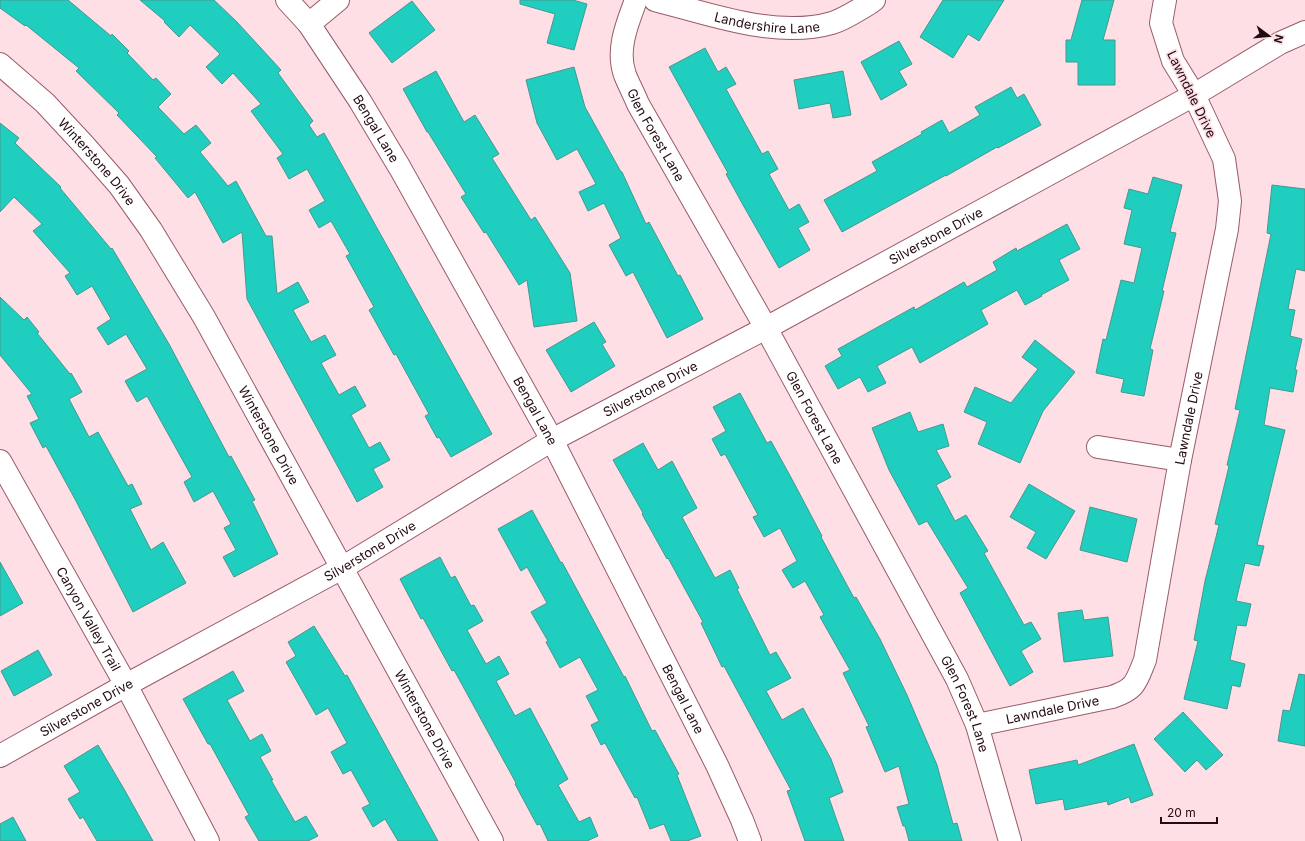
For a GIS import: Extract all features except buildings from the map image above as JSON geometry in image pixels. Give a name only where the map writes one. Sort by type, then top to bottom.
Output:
[{"type":"street","name":"Bengal Lane","points":[[287,0],[309,24],[360,101],[400,168],[552,440],[717,765],[750,841]]},
{"type":"street","points":[[309,24],[338,0]]},
{"type":"street","name":"Glen Forest Lane","points":[[636,0],[626,26],[621,50],[625,74],[638,104],[766,328],[944,653],[977,725],[1001,804],[1010,841]]},
{"type":"street","name":"Landershire Lane","points":[[655,0],[736,21],[779,29],[810,28],[833,22],[870,4],[874,0]]},
{"type":"street","name":"Lawndale Drive","points":[[977,725],[1112,697],[1126,692],[1136,683],[1144,660],[1180,460],[1227,229],[1230,201],[1224,160],[1194,95],[1173,61],[1161,23],[1164,0]]},
{"type":"street","name":"Silverstone Drive","points":[[0,756],[126,685],[342,568],[552,440],[766,328],[1194,95],[1280,43],[1305,32]]},
{"type":"street","name":"Winterstone Drive","points":[[0,64],[46,103],[120,185],[151,230],[204,317],[492,841]]},
{"type":"street","points":[[1098,447],[1180,460]]},
{"type":"street","name":"Canyon Valley Trail","points":[[0,461],[126,685],[208,841]]}]
